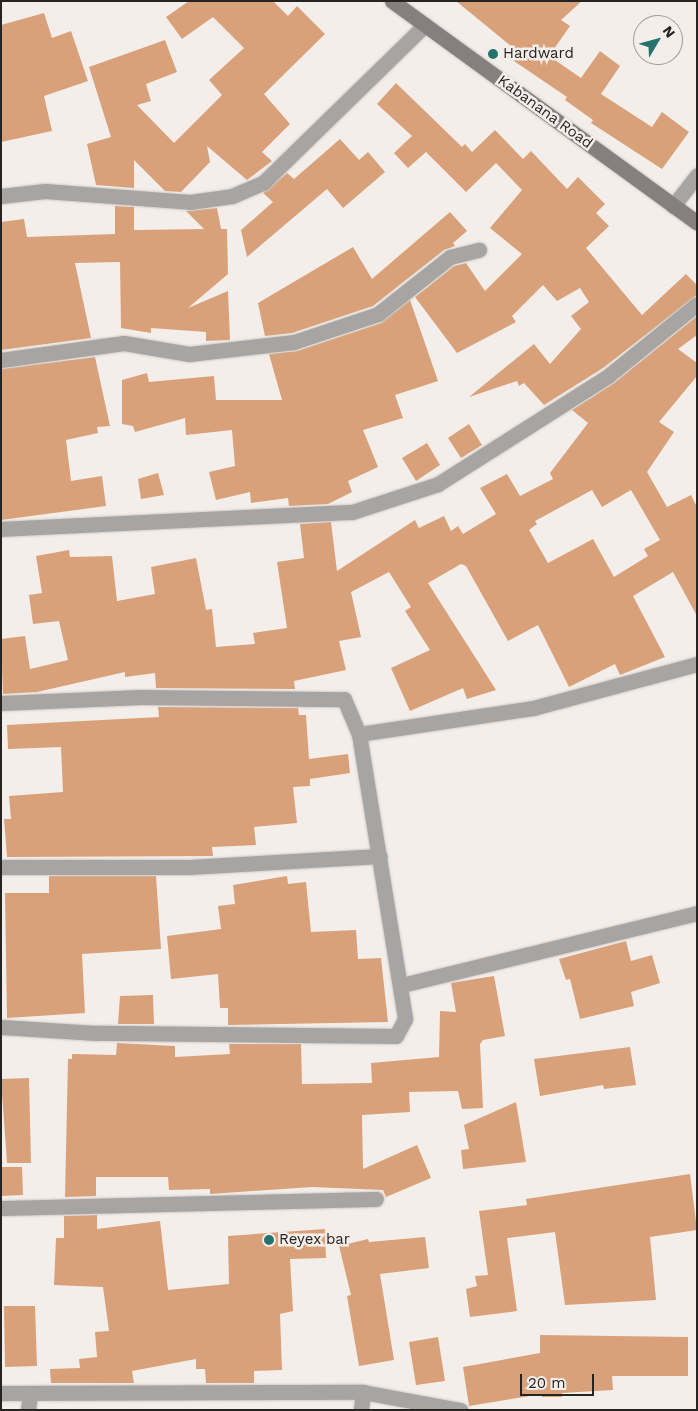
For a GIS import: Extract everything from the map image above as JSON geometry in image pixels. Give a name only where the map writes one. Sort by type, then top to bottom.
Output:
[{"type":"street","name":"Kabanana Road","points":[[392,1],[697,223]]},
{"type":"street","points":[[1,196],[45,191],[190,202],[232,196],[263,183],[425,25]]},
{"type":"street","points":[[674,206],[697,175]]},
{"type":"street","points":[[1,360],[124,343],[189,354],[294,342],[378,314],[450,257],[479,250]]},
{"type":"street","points":[[1,530],[352,512],[428,488],[608,376],[697,304]]},
{"type":"street","points":[[359,734],[533,708],[697,664]]},
{"type":"street","points":[[1,703],[140,697],[344,699],[359,734],[402,985],[405,1020],[396,1036],[96,1034],[1,1027]]},
{"type":"street","points":[[1,868],[189,868],[380,856]]},
{"type":"street","points":[[402,985],[697,913]]},
{"type":"street","points":[[1,1208],[376,1199]]},
{"type":"street","points":[[361,1410],[363,1392]]},
{"type":"street","points":[[1,1393],[363,1392],[460,1410]]},
{"type":"street","points":[[28,1410],[30,1393]]},
{"type":"building","points":[[189,1],[273,1],[288,16],[297,6],[325,34],[264,94],[290,124],[262,152],[272,161],[247,180],[207,146],[210,162],[181,192],[165,191],[134,160],[134,188],[96,185],[87,144],[111,137],[89,67],[165,40],[177,72],[146,84],[151,101],[137,105],[174,143],[222,95],[209,80],[244,48],[213,17],[182,39],[166,17]]},
{"type":"building","points":[[456,1],[582,1],[561,20],[570,26],[549,56],[581,78],[600,51],[620,66],[601,94],[652,127],[662,112],[689,132],[662,169],[591,123],[593,120],[565,100],[567,97],[505,55],[511,46]]},
{"type":"building","points":[[44,13],[52,38],[71,31],[88,81],[44,96],[52,131],[1,142],[1,25]]},
{"type":"building","points":[[396,83],[462,147],[465,144],[472,152],[495,130],[523,159],[531,151],[567,189],[578,177],[605,204],[596,213],[609,226],[586,248],[642,315],[686,274],[697,285],[697,295],[603,368],[544,405],[524,383],[519,386],[517,381],[469,397],[534,344],[550,364],[581,329],[571,316],[589,302],[580,288],[557,301],[543,285],[512,316],[516,322],[457,353],[415,297],[454,266],[466,263],[485,291],[522,254],[490,228],[522,190],[496,163],[466,192],[426,152],[408,168],[394,153],[412,136],[377,104]]},
{"type":"building","points":[[340,139],[359,160],[368,152],[385,172],[343,208],[327,189],[247,257],[241,230],[273,202],[263,193],[287,173],[294,179]]},
{"type":"building","points":[[115,206],[134,207],[134,230],[204,229],[186,211],[217,208],[221,229],[227,229],[228,274],[188,308],[228,291],[230,340],[206,341],[206,332],[151,328],[151,333],[121,328],[120,262],[75,263],[91,338],[1,350],[1,222],[24,219],[27,237],[115,234]]},
{"type":"building","points":[[450,212],[467,231],[453,243],[455,246],[444,250],[373,306],[292,333],[265,336],[258,303],[353,247],[372,279]]},
{"type":"building","points":[[410,300],[438,381],[395,395],[403,418],[363,430],[378,467],[348,481],[352,492],[328,504],[289,506],[288,498],[251,503],[250,492],[216,500],[209,472],[235,466],[232,430],[186,435],[185,418],[135,432],[133,426],[122,424],[122,380],[147,373],[149,382],[214,376],[216,400],[282,400],[269,354],[297,351],[381,323]]},
{"type":"building","points":[[697,316],[697,335],[678,349],[697,363],[697,376],[659,422],[674,432],[647,472],[667,507],[691,495],[697,507],[697,616],[673,572],[633,596],[665,657],[620,675],[615,664],[569,687],[538,625],[508,641],[466,566],[461,564],[428,583],[496,690],[467,699],[463,688],[410,711],[391,668],[430,650],[405,611],[411,607],[389,572],[351,592],[361,637],[339,641],[346,670],[294,681],[295,689],[156,688],[155,673],[125,677],[125,672],[37,692],[3,694],[1,639],[25,636],[30,669],[68,660],[59,621],[33,624],[29,595],[42,593],[36,556],[69,550],[70,557],[112,556],[117,601],[155,594],[151,567],[196,558],[206,610],[212,609],[216,647],[255,644],[253,633],[287,628],[277,562],[304,558],[300,524],[331,522],[337,571],[415,520],[419,528],[444,516],[451,531],[458,526],[463,534],[496,514],[480,488],[507,474],[520,496],[553,479],[550,473],[588,423],[572,410],[614,383]],"holes":[[[592,490],[602,507],[631,490],[660,540],[644,549],[648,556],[614,577],[593,539],[548,563],[529,530],[537,524],[535,521]]]},
{"type":"building","points":[[95,357],[110,426],[97,427],[98,433],[66,440],[71,481],[102,476],[106,506],[1,520],[1,369]]},
{"type":"building","points":[[469,424],[482,445],[461,458],[448,438]]},
{"type":"building","points":[[427,443],[440,465],[416,481],[402,458]]},
{"type":"building","points":[[158,473],[164,495],[141,499],[138,479]]},
{"type":"building","points":[[158,707],[298,708],[299,715],[306,715],[309,759],[348,754],[350,773],[310,779],[310,786],[293,787],[297,823],[254,827],[256,845],[212,847],[213,856],[7,857],[4,819],[11,819],[9,796],[63,792],[61,747],[8,749],[7,725],[159,717]]},
{"type":"building","points":[[49,876],[156,876],[161,949],[82,954],[85,1013],[7,1018],[5,893],[49,893]]},
{"type":"building","points":[[287,876],[288,884],[306,882],[311,932],[356,930],[358,959],[381,958],[388,1022],[228,1025],[228,1008],[220,1008],[218,974],[171,979],[167,936],[221,929],[218,906],[235,904],[233,885]]},
{"type":"building","points":[[626,941],[631,961],[652,955],[660,983],[631,992],[634,1006],[580,1019],[570,979],[566,980],[559,959]]},
{"type":"building","points":[[494,976],[505,1036],[483,1040],[480,1044],[483,1108],[462,1109],[458,1091],[409,1092],[410,1112],[362,1115],[363,1169],[417,1145],[431,1178],[386,1197],[383,1190],[312,1187],[210,1194],[210,1189],[169,1190],[168,1177],[96,1177],[96,1196],[65,1197],[68,1059],[72,1059],[72,1054],[116,1055],[117,1043],[175,1046],[175,1057],[230,1054],[229,1044],[301,1044],[302,1084],[372,1083],[371,1063],[439,1057],[440,1011],[456,1012],[451,983]]},
{"type":"building","points":[[153,995],[154,1024],[118,1024],[120,996]]},
{"type":"building","points":[[630,1047],[636,1085],[604,1089],[603,1085],[540,1096],[534,1059]]},
{"type":"building","points":[[29,1078],[31,1163],[7,1163],[1,1079]]},
{"type":"building","points":[[516,1102],[526,1162],[463,1169],[461,1150],[469,1149],[464,1125]]},
{"type":"building","points":[[1,1167],[22,1167],[23,1195],[1,1196]]},
{"type":"building","points":[[690,1174],[697,1230],[650,1237],[656,1300],[565,1305],[555,1232],[507,1238],[517,1311],[470,1317],[466,1289],[477,1286],[475,1276],[488,1275],[479,1211],[527,1205],[526,1199]]},
{"type":"building","points":[[97,1215],[97,1229],[160,1221],[168,1290],[229,1284],[228,1236],[325,1229],[326,1258],[290,1259],[293,1311],[280,1314],[282,1370],[254,1371],[254,1383],[206,1383],[205,1369],[196,1369],[196,1359],[132,1371],[134,1383],[51,1383],[50,1369],[80,1368],[79,1359],[97,1357],[95,1332],[109,1331],[103,1287],[54,1285],[56,1238],[64,1238],[64,1216]]},
{"type":"building","points":[[425,1237],[429,1268],[380,1274],[394,1360],[359,1366],[347,1296],[351,1295],[339,1246],[368,1239],[369,1242]]},
{"type":"building","points":[[4,1306],[35,1306],[37,1366],[5,1367]]},
{"type":"building","points":[[540,1335],[688,1337],[688,1376],[612,1376],[613,1390],[562,1393],[562,1397],[542,1397],[542,1394],[469,1406],[463,1367],[540,1353]]},
{"type":"building","points":[[438,1337],[445,1381],[416,1385],[409,1342]]},
{"type":"place","name":"Hardward","points":[[493,54]]},
{"type":"place","name":"Reyex bar","points":[[269,1240]]}]
